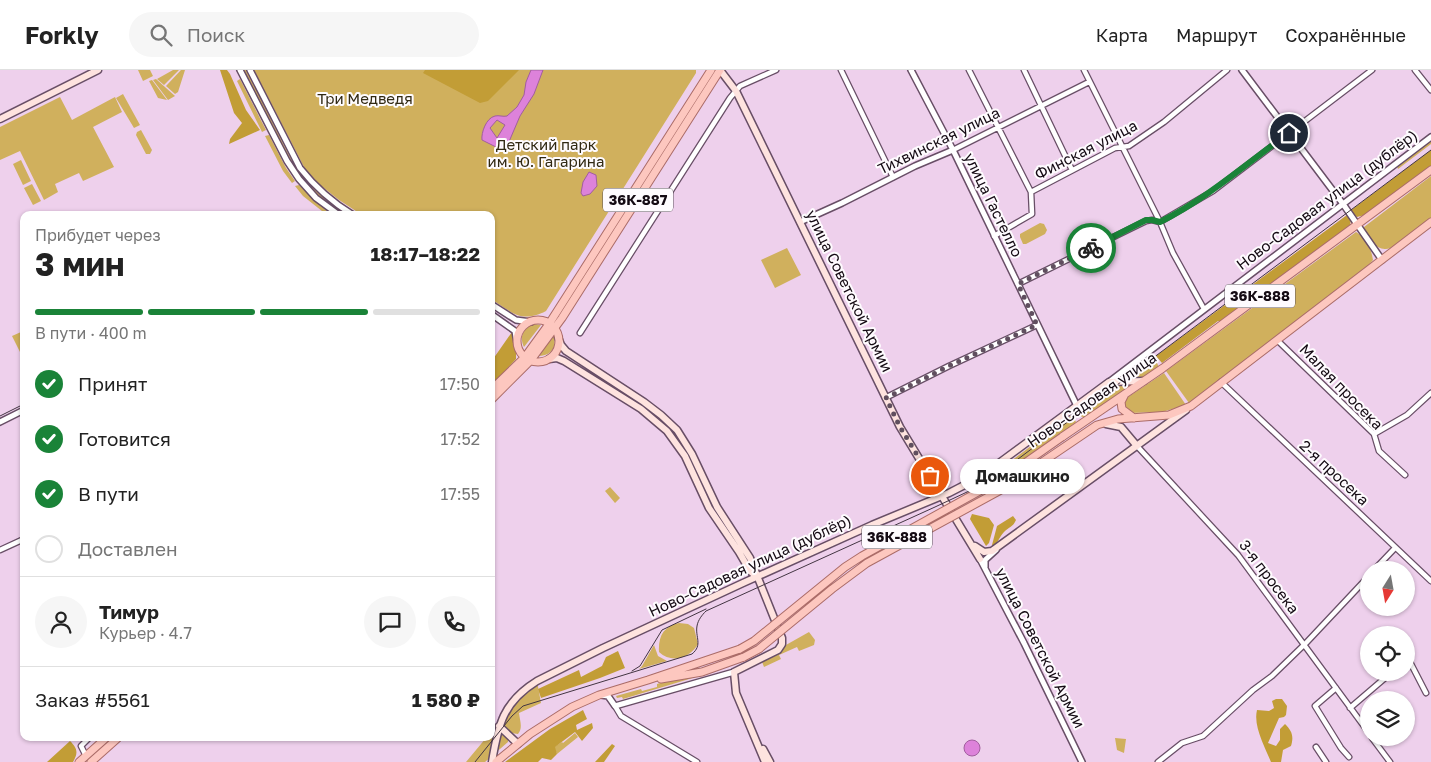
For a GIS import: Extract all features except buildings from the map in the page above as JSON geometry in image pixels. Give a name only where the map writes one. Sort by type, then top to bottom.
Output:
[{"type":"main road","points":[[0,119],[98,70]]},
{"type":"main road","name":"36К-887","points":[[552,326],[711,70]]},
{"type":"main road","name":"36К-887","points":[[552,326],[716,70]]},
{"type":"main road","name":"36К-887","points":[[495,396],[528,359],[552,326],[720,70]]},
{"type":"main road","name":"улица Советской Армии","points":[[720,70],[736,91],[900,427],[980,560]]},
{"type":"main road","name":"Ново-Садовая улица","points":[[494,762],[564,711],[598,695],[733,652],[754,641],[845,567],[1005,477],[1124,395],[1431,170]]},
{"type":"main road","name":"Ново-Садовая улица","points":[[648,680],[702,672],[737,660],[760,649],[832,589],[867,564],[1010,485],[1097,425],[1118,419],[1169,415],[1191,406],[1431,222]]},
{"type":"main road","points":[[757,577],[750,571],[709,508],[685,456],[668,431],[641,409],[564,361],[558,358],[539,362],[528,359],[521,352],[518,343],[519,332],[526,324],[540,321],[552,326],[566,352],[649,406],[677,430],[692,454],[717,507],[750,558],[780,631],[782,644],[773,653],[734,672],[736,693],[770,762]]},
{"type":"main road","points":[[549,359],[556,352],[558,337]]},
{"type":"main road","name":"36К-887","points":[[495,387],[528,359]]},
{"type":"main road","name":"36К-887","points":[[495,392],[528,359]]},
{"type":"main road","points":[[1109,382],[1144,381]]},
{"type":"main road","name":"Ново-Садовая улица (дублёр)","points":[[494,762],[502,716],[516,698],[536,681],[608,645],[872,524],[941,496],[980,477],[1109,382]]},
{"type":"main road","points":[[1124,395],[1121,402],[1122,409],[1134,418]]},
{"type":"main road","points":[[966,536],[978,549],[986,553],[992,551],[1191,406]]},
{"type":"main road","points":[[1097,425],[1112,424],[1121,427],[1138,446]]},
{"type":"main road","points":[[499,726],[518,744]]},
{"type":"main road","points":[[757,739],[765,762]]},
{"type":"main road","points":[[88,760],[104,741]]},
{"type":"main road","points":[[88,760],[109,741]]},
{"type":"main road","points":[[79,762],[88,760],[114,741]]},
{"type":"street","points":[[240,70],[287,161],[299,179],[316,198],[339,211]]},
{"type":"street","points":[[250,70],[300,168],[340,211]]},
{"type":"street","points":[[580,333],[736,91],[740,86],[776,70]]},
{"type":"street","points":[[842,70],[893,176]]},
{"type":"street","name":"улица Гастелло","points":[[911,70],[953,150],[1077,406]]},
{"type":"street","points":[[969,70],[1031,192]]},
{"type":"street","points":[[1024,70],[1072,170]]},
{"type":"street","points":[[1084,70],[1160,222],[1173,253],[1204,309]]},
{"type":"street","name":"Финская улица","points":[[994,236],[1032,214],[1031,192],[1115,148],[1129,146],[1164,122],[1227,70]]},
{"type":"street","points":[[1242,70],[1343,204],[1382,260]]},
{"type":"street","points":[[1018,284],[1146,220],[1160,222],[1213,191],[1256,156],[1372,70]]},
{"type":"street","points":[[1415,70],[1431,90]]},
{"type":"street","name":"Тихвинская улица","points":[[800,222],[842,204],[893,176],[953,150],[1089,82]]},
{"type":"street","name":"Ново-Садовая улица (дублёр)","points":[[1109,382],[1431,137]]},
{"type":"street","points":[[495,307],[516,320],[531,322]]},
{"type":"street","points":[[495,317],[511,327],[518,343]]},
{"type":"street","points":[[886,398],[1037,325]]},
{"type":"street","name":"Малая просека","points":[[1277,340],[1374,434],[1379,451],[1405,475]]},
{"type":"street","name":"2-я просека","points":[[1221,382],[1431,581]]},
{"type":"street","points":[[1374,434],[1407,415],[1431,393]]},
{"type":"street","points":[[0,422],[20,412]]},
{"type":"street","name":"3-я просека","points":[[1138,446],[1238,555],[1360,721]]},
{"type":"street","points":[[0,550],[20,540]]},
{"type":"street","points":[[985,569],[985,560],[1009,540]]},
{"type":"street","points":[[1383,561],[1395,548]]},
{"type":"street","name":"улица Советской Армии","points":[[980,560],[1052,699],[1082,762]]},
{"type":"street","points":[[1158,762],[1182,743],[1203,736],[1253,690],[1272,676],[1360,586]]},
{"type":"street","points":[[1415,670],[1426,693]]},
{"type":"street","points":[[615,706],[734,672]]},
{"type":"street","points":[[1350,708],[1382,681]]},
{"type":"street","points":[[1336,688],[1315,706],[1341,748],[1349,757]]},
{"type":"street","points":[[598,695],[608,696],[621,716],[697,762]]},
{"type":"street","points":[[86,741],[80,746],[88,760]]},
{"type":"street","points":[[1378,746],[1390,762]]},
{"type":"street","points":[[1316,747],[1326,762]]},
{"type":"green space","points":[[138,70],[150,70],[153,76],[143,81]]},
{"type":"green space","points":[[173,70],[179,70],[164,85],[157,79]]},
{"type":"green space","points":[[181,70],[185,70],[178,92],[175,94],[166,86]]},
{"type":"green space","points":[[244,70],[246,70],[294,165],[312,187],[331,205],[317,195],[292,164],[280,145]]},
{"type":"green space","name":"Детский парк им. Ю. Гагарина","points":[[254,70],[696,70],[696,73],[546,311],[537,315],[517,315],[495,302],[495,211],[356,211],[320,185],[305,169]]},
{"type":"green space","points":[[156,79],[175,96],[168,100],[153,80]]},
{"type":"green space","points":[[240,79],[266,130],[262,132],[237,81]]},
{"type":"green space","points":[[152,80],[167,100],[158,98],[149,81]]},
{"type":"green space","points":[[123,94],[140,125],[134,128],[116,98]]},
{"type":"green space","points":[[60,97],[72,120],[115,97],[122,112],[93,127],[114,167],[83,181],[79,173],[55,184],[58,192],[44,200],[20,151],[0,160],[0,127]]},
{"type":"green space","points":[[141,130],[152,150],[150,154],[146,154],[136,135]]},
{"type":"green space","points":[[269,135],[295,181],[292,183],[283,171],[265,136]]},
{"type":"green space","points":[[1431,141],[1431,144],[1398,169],[1397,166]]},
{"type":"green space","points":[[21,160],[31,181],[23,185],[13,164]]},
{"type":"green space","points":[[1431,176],[1431,218],[1396,245],[1386,249],[1376,246],[1364,233],[1364,227]]},
{"type":"green space","points":[[32,184],[41,201],[33,205],[24,188]]},
{"type":"green space","points":[[299,185],[327,211],[322,211],[303,196],[295,186]]},
{"type":"green space","points":[[1040,223],[1044,224],[1047,230],[1045,234],[1023,244],[1020,234]]},
{"type":"green space","points":[[1356,232],[1366,240],[1371,251],[1373,260],[1367,267],[1189,403],[1166,371]]},
{"type":"green space","points":[[787,248],[801,275],[775,288],[761,260]]},
{"type":"green space","points":[[534,324],[541,325],[524,347],[523,333]]},
{"type":"green space","points":[[20,332],[20,352],[12,336]]},
{"type":"green space","points":[[553,335],[555,343],[550,353],[538,356]]},
{"type":"green space","points":[[1156,361],[1159,367],[1086,418],[1080,416],[1079,411],[1150,363]]},
{"type":"green space","points":[[1164,373],[1186,405],[1162,412],[1130,413],[1123,405],[1125,399]]},
{"type":"green space","points":[[1072,415],[1076,422],[1069,428],[996,478],[994,474]]},
{"type":"green space","points":[[610,487],[620,498],[615,503],[605,491]]},
{"type":"green space","points":[[679,623],[688,624],[694,628],[698,644],[686,656],[669,658],[659,652],[661,637],[666,629]]},
{"type":"green space","points":[[809,632],[815,640],[814,645],[799,651],[797,647],[779,655],[781,659],[764,667],[761,659]]},
{"type":"green space","points":[[654,645],[658,656],[667,661],[639,669],[642,666]]},
{"type":"green space","points":[[715,665],[709,673],[623,699],[616,696],[657,687],[657,684]]},
{"type":"green space","points":[[537,681],[541,703],[519,713],[520,732],[518,734],[511,733],[500,722],[511,704]]},
{"type":"green space","points":[[495,726],[508,737],[508,742],[485,762],[466,762],[484,741],[495,741]]},
{"type":"green space","points":[[575,733],[578,737],[557,754],[554,747],[563,743]]},
{"type":"green space","points":[[1115,738],[1126,739],[1124,753],[1117,750]]},
{"type":"shaded area","points":[[220,70],[227,70],[230,74],[246,110],[260,130],[229,144],[230,139],[242,123],[234,113]]},
{"type":"shaded area","points":[[425,70],[519,70],[488,101],[480,103],[423,73]]},
{"type":"shaded area","points":[[531,70],[543,70],[534,94],[520,116],[508,144],[500,149],[482,140],[483,130],[492,117],[507,116],[517,107],[524,95],[526,82]],"holes":[[[497,120],[505,125],[497,138],[490,128]]]},
{"type":"shaded area","points":[[1431,150],[1431,166],[1365,215],[1357,217],[1350,211]]},
{"type":"shaded area","points":[[589,172],[596,175],[597,186],[590,194],[583,196],[581,193],[583,182]]},
{"type":"shaded area","points":[[1347,215],[1351,220],[1347,228],[1221,322],[1218,321],[1162,363],[1156,356]]},
{"type":"shaded area","points":[[512,332],[516,344],[516,359],[495,382],[495,356]]},
{"type":"shaded area","points":[[972,514],[989,518],[994,525],[989,543],[986,546],[970,519]]},
{"type":"shaded area","points":[[1013,516],[1016,520],[1015,522],[1002,534],[993,547],[997,526]]},
{"type":"shaded area","points":[[618,651],[625,668],[541,698],[538,689],[579,670],[581,677],[602,666],[606,657]]},
{"type":"shaded area","points":[[1282,699],[1287,706],[1286,715],[1279,718],[1268,743],[1276,746],[1280,740],[1280,729],[1285,724],[1291,731],[1292,739],[1291,746],[1283,750],[1281,762],[1271,762],[1260,736],[1256,716],[1257,710],[1269,711],[1274,708],[1272,701]]},
{"type":"shaded area","points":[[583,710],[587,719],[576,725],[577,730],[592,723],[593,728],[582,741],[575,732],[555,747],[557,754],[551,760],[542,758],[538,762],[505,762],[550,729]]},
{"type":"shaded area","points":[[972,740],[978,742],[980,748],[978,754],[972,756],[966,754],[964,748],[966,742]]},
{"type":"shaded area","points":[[70,741],[75,746],[76,751],[73,762],[47,762]]},
{"type":"shaded area","points":[[612,744],[615,746],[604,762],[595,762]]},
{"type":"tram line","points":[[495,737],[523,706],[692,654],[698,644],[698,624],[706,611],[982,485],[1431,150]]},
{"type":"tram line","points":[[0,416],[20,406]]},
{"type":"tram line","points":[[632,671],[640,666],[662,630],[706,609]]},
{"type":"tram line","points":[[475,762],[492,741]]},
{"type":"way so far","points":[[930,476],[900,427],[886,398],[1037,325],[1018,284],[1091,248]]},
{"type":"place","name":"Домашкино","points":[[930,476]]},
{"type":"route","points":[[1091,248],[1146,220],[1160,222],[1180,211],[1213,191],[1256,156],[1289,133]]},
{"type":"park label","name":"Три Медведя","points":[[365,99]]}]
